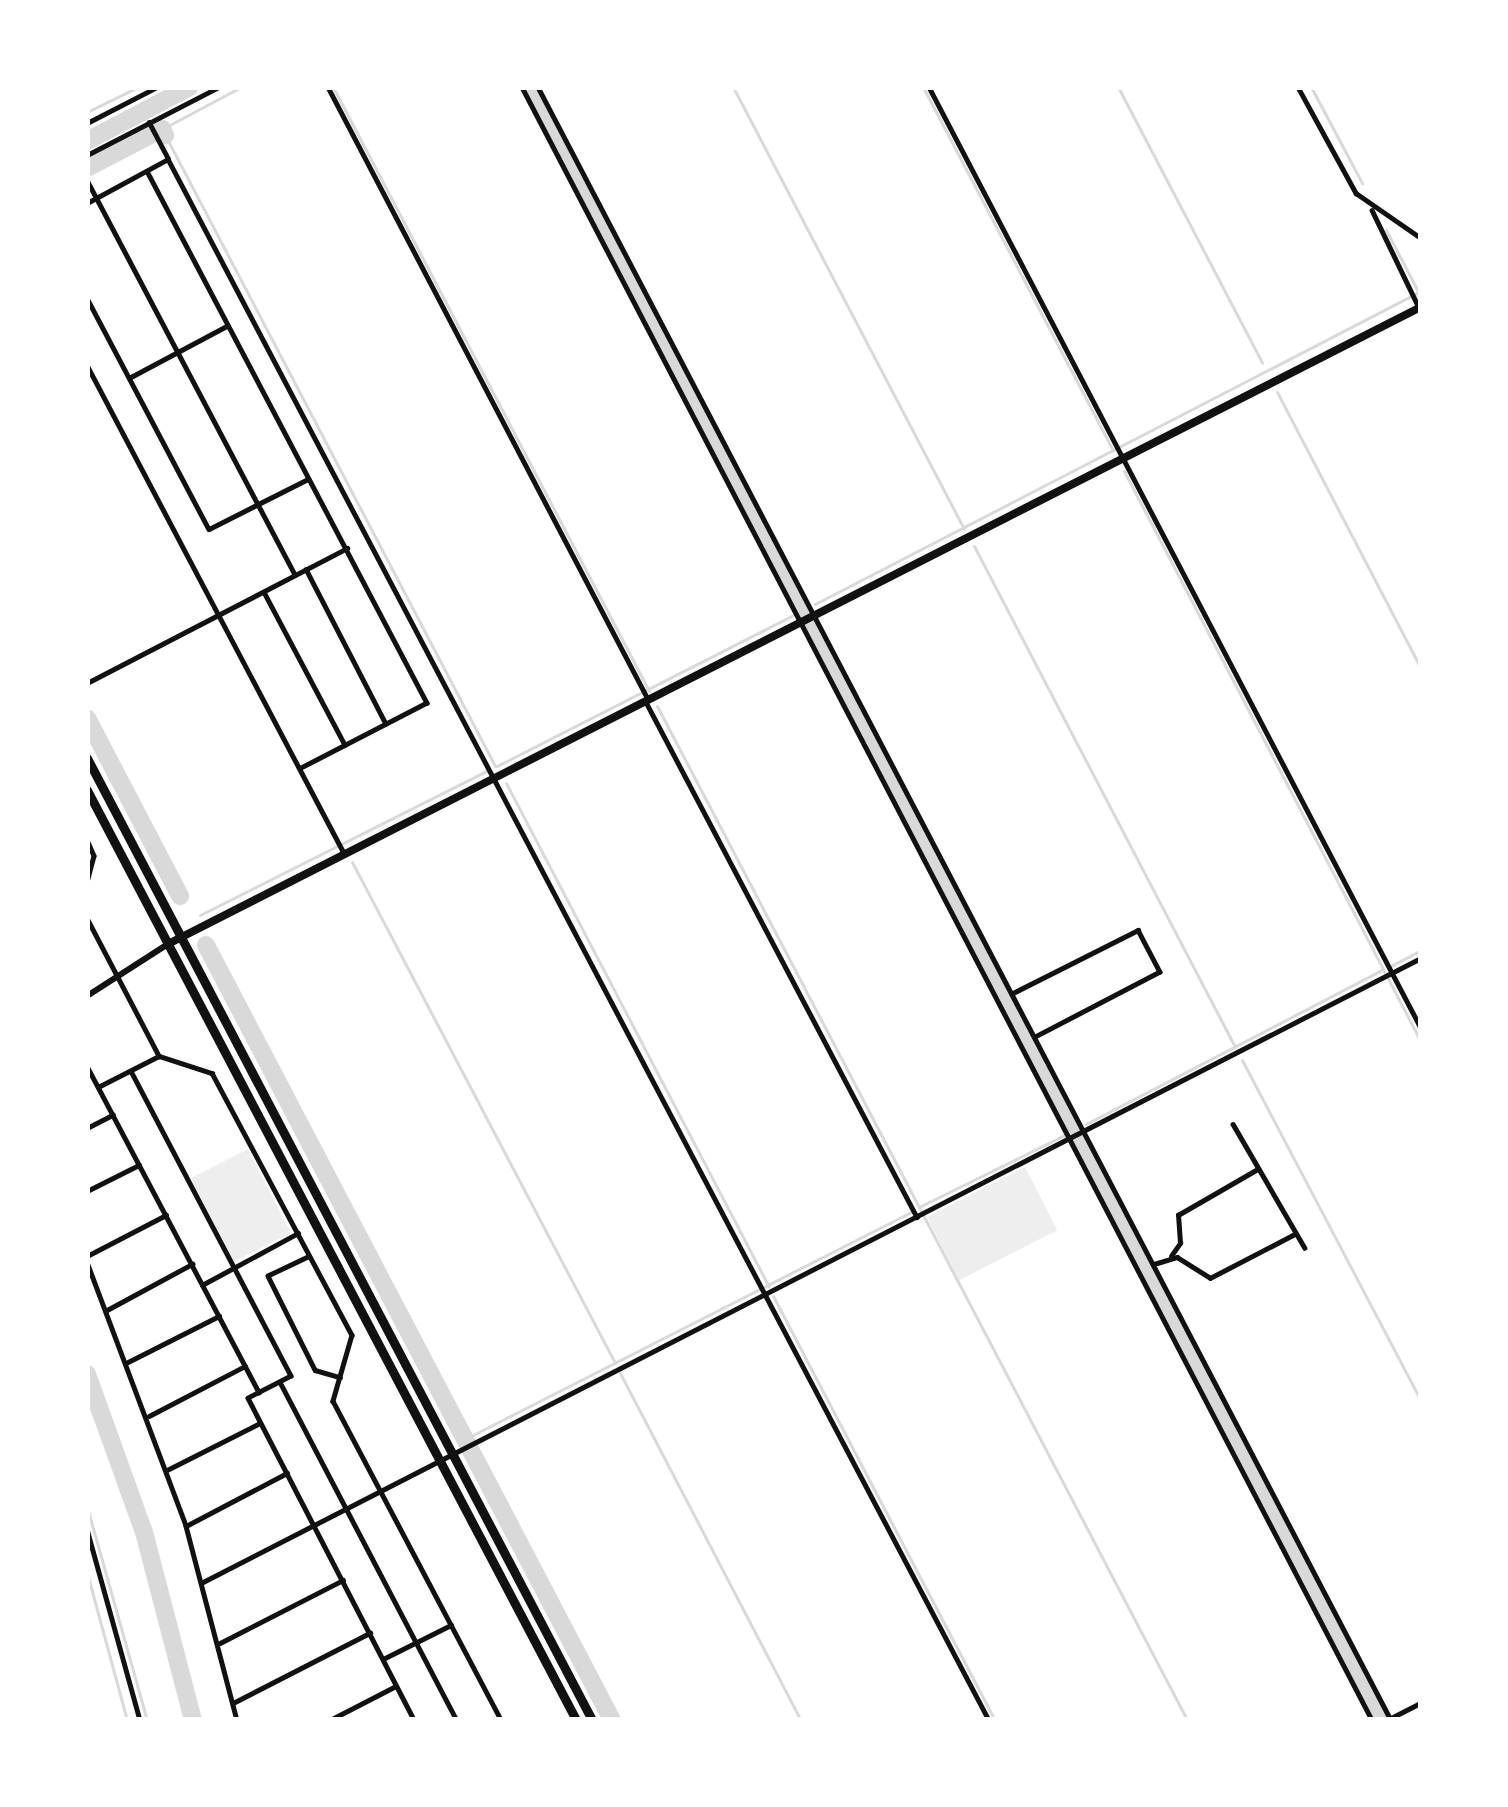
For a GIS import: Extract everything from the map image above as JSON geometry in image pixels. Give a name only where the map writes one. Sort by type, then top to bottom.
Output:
[{"type":"highway","points":[[87,758],[592,1720]]},
{"type":"highway","points":[[87,790],[576,1720]]},
{"type":"main road","points":[[168,944],[341,847],[809,620],[1120,451],[1417,304]]},
{"type":"street","points":[[87,123],[136,92],[157,87]]},
{"type":"street","points":[[87,155],[153,130],[219,87]]},
{"type":"street","points":[[328,87],[918,1213]]},
{"type":"street","points":[[522,87],[1012,993],[1390,1720],[1421,1703]]},
{"type":"street","points":[[538,87],[1069,1136],[1372,1720]]},
{"type":"street","points":[[929,87],[1421,1028]]},
{"type":"street","points":[[1298,87],[1349,184],[1372,210],[1417,304]]},
{"type":"street","points":[[153,130],[989,1720]]},
{"type":"street","points":[[87,203],[168,159]]},
{"type":"street","points":[[147,171],[427,703],[301,767]]},
{"type":"street","points":[[87,180],[295,575]]},
{"type":"street","points":[[1372,210],[1421,238]]},
{"type":"street","points":[[87,298],[209,529],[308,479]]},
{"type":"street","points":[[129,378],[227,326]]},
{"type":"street","points":[[87,365],[341,847]]},
{"type":"street","points":[[87,683],[347,548]]},
{"type":"street","points":[[306,569],[386,724]]},
{"type":"street","points":[[263,592],[345,745]]},
{"type":"street","points":[[87,840],[94,856],[87,882]]},
{"type":"street","points":[[87,918],[159,1056],[212,1073],[352,1335],[333,1401],[501,1720]]},
{"type":"street","points":[[1012,993],[1138,930],[1160,972],[1035,1037]]},
{"type":"street","points":[[87,996],[168,944]]},
{"type":"street","points":[[202,1582],[763,1289],[1069,1136],[1084,1133],[1421,958]]},
{"type":"street","points":[[98,1088],[159,1056]]},
{"type":"street","points":[[87,1066],[259,1392]]},
{"type":"street","points":[[131,1071],[291,1376],[248,1398],[415,1720]]},
{"type":"street","points":[[87,1128],[113,1115]]},
{"type":"street","points":[[1234,1124],[1305,1248]]},
{"type":"street","points":[[87,1191],[139,1165]]},
{"type":"street","points":[[1154,1264],[1171,1256],[1180,1243],[1178,1215],[1258,1169]]},
{"type":"street","points":[[166,1215],[87,1259],[186,1526],[237,1720]]},
{"type":"street","points":[[202,1285],[298,1233]]},
{"type":"street","points":[[1171,1256],[1210,1278],[1294,1234]]},
{"type":"street","points":[[310,1256],[268,1276],[315,1370],[340,1377]]},
{"type":"street","points":[[107,1310],[192,1264]]},
{"type":"street","points":[[128,1362],[219,1316]]},
{"type":"street","points":[[148,1416],[245,1366]]},
{"type":"street","points":[[280,1382],[457,1720]]},
{"type":"street","points":[[167,1470],[260,1423]]},
{"type":"street","points":[[186,1526],[287,1473]]},
{"type":"street","points":[[87,1529],[140,1720]]},
{"type":"street","points":[[220,1644],[343,1580]]},
{"type":"street","points":[[383,1659],[451,1625]]},
{"type":"street","points":[[233,1703],[370,1633]]},
{"type":"street","points":[[330,1720],[396,1685]]},
{"type":"shaded area","points":[[248,1149],[291,1233],[234,1262],[191,1178]]},
{"type":"shaded area","points":[[1025,1167],[1057,1230],[959,1280],[927,1217]]},
{"type":"waterway","points":[[87,112],[138,87]]},
{"type":"waterway","points":[[87,141],[190,87]]},
{"type":"waterway","points":[[162,129],[241,87]]},
{"type":"waterway","points":[[333,87],[649,691]]},
{"type":"waterway","points":[[529,87],[1383,1720]]},
{"type":"waterway","points":[[733,87],[964,528]]},
{"type":"waterway","points":[[923,87],[1113,450]]},
{"type":"waterway","points":[[1118,87],[1262,363]]},
{"type":"waterway","points":[[1311,87],[1362,183]]},
{"type":"waterway","points":[[87,168],[162,129],[165,135]]},
{"type":"waterway","points":[[165,135],[495,766]]},
{"type":"waterway","points":[[1386,230],[1420,295]]},
{"type":"waterway","points":[[815,604],[1419,292]]},
{"type":"waterway","points":[[1277,392],[1421,669]]},
{"type":"waterway","points":[[1124,471],[1421,1042]]},
{"type":"waterway","points":[[974,546],[1234,1045]]},
{"type":"waterway","points":[[497,766],[792,616]]},
{"type":"waterway","points":[[657,706],[1187,1720]]},
{"type":"waterway","points":[[87,718],[180,896]]},
{"type":"waterway","points":[[200,915],[488,770]]},
{"type":"waterway","points":[[506,783],[769,1287]]},
{"type":"waterway","points":[[352,862],[615,1363]]},
{"type":"waterway","points":[[206,945],[612,1720]]},
{"type":"waterway","points":[[1391,966],[1421,950]]},
{"type":"waterway","points":[[1086,1124],[1382,970]]},
{"type":"waterway","points":[[1242,1060],[1421,1401]]},
{"type":"waterway","points":[[919,1207],[1079,1128]]},
{"type":"waterway","points":[[465,1439],[911,1212]]},
{"type":"waterway","points":[[773,1296],[995,1720]]},
{"type":"waterway","points":[[620,1373],[801,1720]]},
{"type":"waterway","points":[[87,1374],[144,1532],[193,1720]]},
{"type":"waterway","points":[[87,1507],[147,1720]]},
{"type":"waterway","points":[[87,1573],[127,1720]]}]
